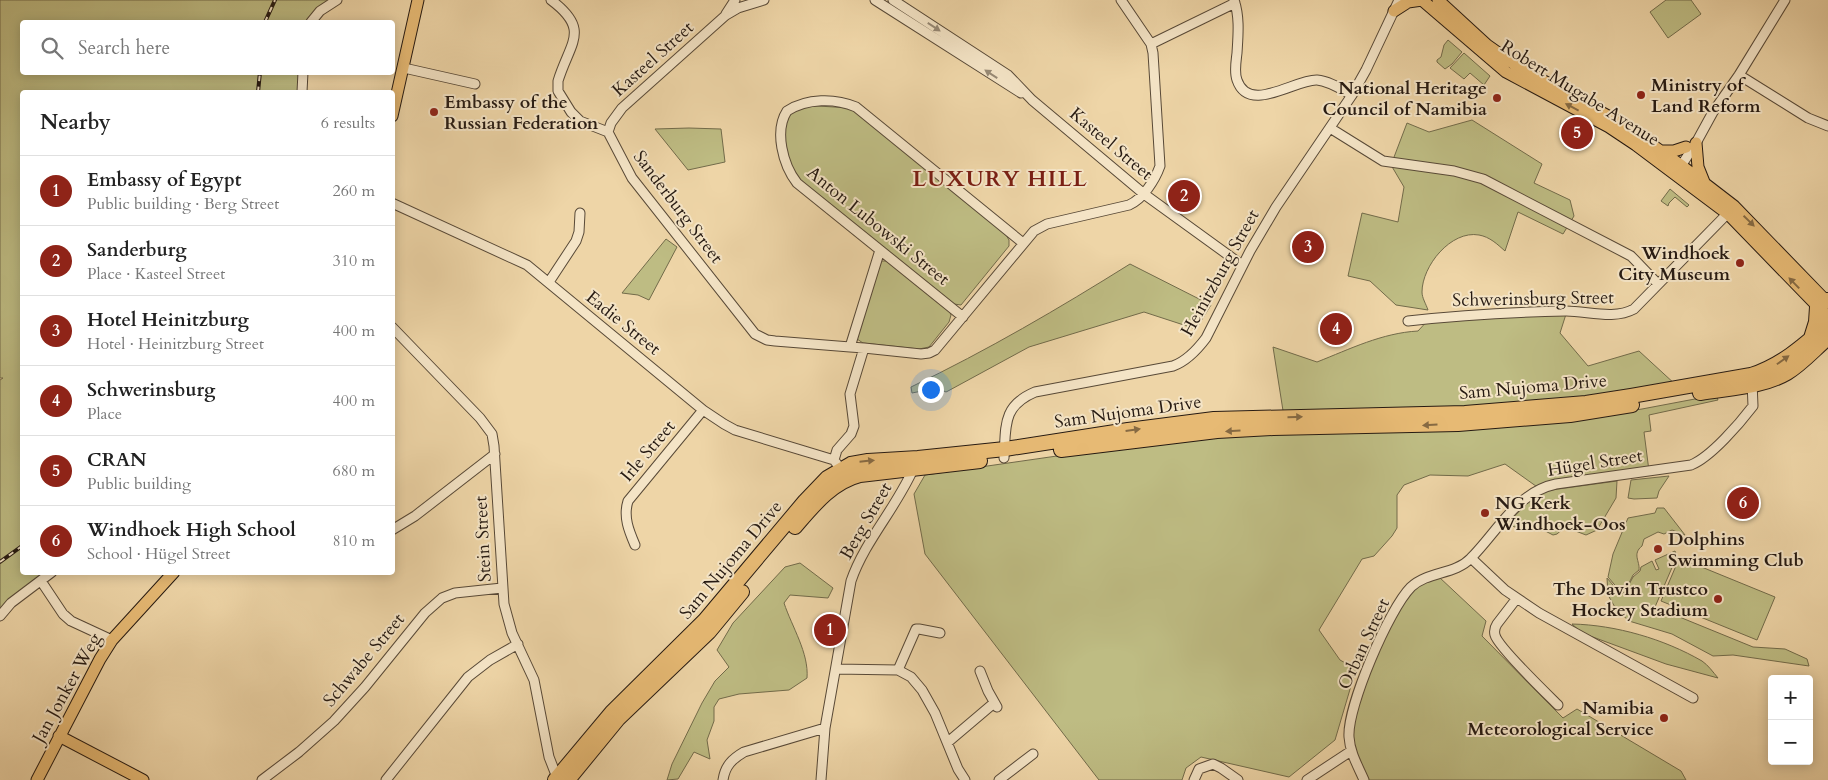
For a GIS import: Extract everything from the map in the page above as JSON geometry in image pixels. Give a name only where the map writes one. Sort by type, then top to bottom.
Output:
[{"type":"highway","points":[[1818,344],[1816,322],[1824,302]]},
{"type":"highway","name":"Sam Nujoma Drive","points":[[1818,344],[1828,324]]},
{"type":"highway","name":"Sam Nujoma Drive","points":[[559,779],[612,712],[687,640],[827,478],[840,469],[859,462],[915,464],[1005,453],[1128,430],[1214,419],[1465,413],[1586,403],[1785,374],[1818,344],[1828,338]]},
{"type":"main road","points":[[395,104],[418,0]]},
{"type":"main road","points":[[1397,4],[1422,0]]},
{"type":"main road","name":"Robert Mugabe Avenue","points":[[1422,0],[1506,72],[1609,128],[1705,184],[1824,302],[1828,318]]},
{"type":"main road","name":"Robert Mugabe Avenue","points":[[1438,0],[1487,45],[1520,68],[1621,123],[1661,152],[1676,168],[1731,210]]},
{"type":"main road","points":[[1661,152],[1674,151],[1691,145],[1705,184]]},
{"type":"main road","name":"Jan Jonker Weg","points":[[37,780],[100,658],[112,640],[171,575]]},
{"type":"main road","points":[[59,736],[128,776],[143,780]]},
{"type":"street","points":[[313,20],[320,11],[338,0]]},
{"type":"street","points":[[550,0],[568,14],[575,30],[558,81],[557,86],[560,96],[577,119],[608,132]]},
{"type":"street","name":"Kasteel Street","points":[[608,132],[611,123],[622,108],[736,3],[764,0]]},
{"type":"street","name":"Kasteel Street","points":[[875,0],[1032,100]]},
{"type":"street","name":"Kasteel Street","points":[[894,0],[1008,75],[1032,100],[1144,194],[1242,265]]},
{"type":"street","points":[[840,469],[837,450],[851,434],[854,426],[850,394],[864,348],[929,354],[939,346],[964,317],[1034,231],[1047,224],[1129,205],[1144,194],[1157,174],[1160,166],[1151,44],[1121,0]]},
{"type":"street","points":[[1676,168],[1739,75],[1785,0]]},
{"type":"street","points":[[1151,44],[1235,1],[1238,30],[1237,80],[1245,91],[1254,94],[1271,94],[1306,82],[1319,80],[1352,95]]},
{"type":"street","name":"Heinitzburg Street","points":[[1005,453],[1010,412],[1017,401],[1025,396],[1035,392],[1179,364],[1206,338],[1242,265],[1276,206],[1352,95],[1397,4]]},
{"type":"street","points":[[404,68],[475,84]]},
{"type":"street","points":[[302,90],[304,75]]},
{"type":"street","points":[[1739,75],[1808,118],[1828,126]]},
{"type":"street","name":"Anton Lubowski Street","points":[[964,317],[797,183],[784,161],[781,128],[785,114],[803,102],[834,101],[844,102],[856,107],[1023,243]]},
{"type":"street","points":[[1330,128],[1383,162],[1454,171],[1483,179],[1631,256],[1658,284]]},
{"type":"street","name":"Sanderburg Street","points":[[608,132],[632,178],[755,334],[775,341],[864,348]]},
{"type":"street","name":"Eadie Street","points":[[395,204],[527,265],[703,410],[724,424],[740,432],[840,469]]},
{"type":"street","name":"Schwerinsburg Street","points":[[1408,321],[1567,311],[1625,314],[1634,309],[1731,210]]},
{"type":"street","points":[[549,282],[576,241],[579,232],[580,213]]},
{"type":"street","points":[[850,347],[880,250]]},
{"type":"street","name":"Stein Street","points":[[395,330],[492,434],[495,454],[502,588],[506,617],[534,680],[549,757],[559,779]]},
{"type":"street","name":"Hügel Street","points":[[1471,558],[1516,507],[1529,495],[1540,489],[1556,484],[1691,465],[1700,461],[1729,434],[1753,406],[1752,380]]},
{"type":"street","name":"Irle Street","points":[[635,546],[626,519],[628,501],[703,410]]},
{"type":"street","points":[[395,528],[415,516],[495,454]]},
{"type":"street","name":"Berg Street","points":[[821,780],[825,728],[848,594],[855,570],[902,492],[915,464]]},
{"type":"street","points":[[1471,558],[1517,598],[1539,613],[1693,698]]},
{"type":"street","name":"Orban Street","points":[[1364,780],[1351,751],[1349,733],[1358,691],[1379,641],[1403,598],[1412,587],[1424,578],[1464,565],[1471,558]]},
{"type":"street","points":[[0,616],[11,602],[48,575]]},
{"type":"street","points":[[41,581],[70,621],[112,640]]},
{"type":"street","name":"Schwabe Street","points":[[262,780],[300,752],[334,722],[365,688],[425,613],[442,598],[455,593],[502,588]]},
{"type":"street","points":[[1517,598],[1497,624],[1494,632],[1495,636],[1558,705]]},
{"type":"street","points":[[898,670],[916,630],[920,628],[940,633]]},
{"type":"street","points":[[386,780],[468,678],[490,660],[518,644]]},
{"type":"street","points":[[836,669],[898,670],[911,677],[922,690],[935,713],[958,768],[966,780]]},
{"type":"street","points":[[948,742],[996,705],[980,671]]},
{"type":"street","points":[[723,780],[731,761],[744,752],[825,728]]},
{"type":"street","points":[[1307,780],[1351,751]]},
{"type":"street","points":[[999,780],[1033,754]]},
{"type":"street","points":[[1194,780],[1199,769],[1213,764],[1238,780]]},
{"type":"shaded area","points":[[0,0],[336,0],[313,20],[20,20],[20,75],[303,75],[302,90],[20,90],[20,575],[50,575],[0,616],[0,380],[3,378],[0,378]]},
{"type":"shaded area","points":[[1666,0],[1691,0],[1701,14],[1668,38],[1650,12]]},
{"type":"shaded area","points":[[1448,40],[1462,52],[1445,69],[1437,60],[1441,57],[1444,45]]},
{"type":"shaded area","points":[[1464,53],[1490,76],[1484,85],[1470,73],[1464,79],[1450,68]]},
{"type":"shaded area","points":[[818,106],[850,108],[862,114],[1006,235],[1009,240],[1009,246],[961,305],[954,304],[799,180],[790,166],[786,154],[786,124],[792,113],[797,109]]},
{"type":"shaded area","points":[[1472,120],[1542,164],[1534,183],[1570,200],[1574,216],[1563,234],[1518,212],[1505,251],[1487,237],[1469,235],[1458,238],[1440,252],[1427,271],[1422,292],[1428,310],[1396,305],[1370,281],[1348,276],[1362,213],[1398,222],[1404,187],[1391,165],[1407,123],[1429,132]]},
{"type":"shaded area","points":[[655,129],[721,129],[725,162],[688,170]]},
{"type":"shaded area","points":[[1670,189],[1689,205],[1687,207],[1675,197],[1668,206],[1661,201]]},
{"type":"shaded area","points":[[666,239],[677,247],[649,300],[638,295],[622,293]]},
{"type":"shaded area","points":[[881,261],[887,261],[949,310],[951,315],[949,322],[929,347],[919,349],[863,343],[857,339],[857,333]]},
{"type":"shaded area","points":[[1130,264],[1211,305],[1196,329],[1144,312],[1029,347],[946,392],[937,388],[912,393],[911,387],[1022,328]]},
{"type":"shaded area","points":[[1567,311],[1560,333],[1588,366],[1639,351],[1676,385],[1591,400],[1284,417],[1273,347],[1317,362],[1379,338],[1418,331],[1430,318]]},
{"type":"shaded area","points":[[1716,395],[1718,400],[1649,415],[1651,431],[1644,432],[1649,471],[1540,489],[1505,464],[1468,476],[1430,475],[1404,485],[1397,495],[1397,528],[1374,556],[1362,559],[1319,630],[1340,660],[1356,669],[1335,740],[1289,777],[1201,757],[1186,768],[1182,780],[1099,780],[925,554],[914,494],[925,475],[1175,439],[1572,419],[1642,409]]},
{"type":"shaded area","points":[[1669,476],[1659,491],[1657,498],[1628,498],[1631,480]]},
{"type":"shaded area","points":[[1617,481],[1616,498],[1597,530],[1586,535],[1565,527],[1553,535],[1526,521],[1515,527],[1507,524],[1535,495],[1551,490]]},
{"type":"shaded area","points":[[1657,508],[1664,508],[1685,535],[1672,530],[1664,534],[1658,532],[1644,539],[1642,546],[1637,552],[1639,570],[1633,575],[1624,593],[1608,577],[1613,554],[1628,518],[1655,513]]},
{"type":"shaded area","points":[[1675,551],[1677,556],[1655,607],[1753,647],[1785,649],[1807,659],[1809,666],[1733,655],[1713,656],[1672,634],[1629,621],[1616,609],[1608,595],[1607,578],[1619,592],[1624,594],[1641,567],[1652,561],[1656,570],[1659,569],[1655,560]]},
{"type":"shaded area","name":"The Davin Trustco Hockey Stadium","points":[[1682,559],[1775,597],[1757,640],[1661,601],[1678,561]]},
{"type":"shaded area","points":[[800,563],[833,588],[828,598],[790,595],[784,603],[803,650],[807,678],[789,690],[739,694],[719,699],[714,707],[714,721],[707,740],[710,759],[694,752],[678,779],[667,780],[672,764],[702,703],[715,681],[729,667],[717,650],[733,623],[785,567]]},
{"type":"shaded area","points":[[1439,577],[1486,621],[1482,636],[1563,718],[1577,709],[1681,771],[1686,780],[1368,780],[1356,751],[1353,738],[1355,718],[1367,678],[1385,635],[1405,599],[1417,586]]},
{"type":"shaded area","points":[[1572,624],[1622,630],[1656,640],[1702,661],[1718,678],[1666,664],[1582,633]]},
{"type":"railway","points":[[266,20],[275,0]]},
{"type":"railway","points":[[258,90],[260,75]]},
{"type":"railway","points":[[0,562],[20,547]]},
{"type":"place","name":"Ministry of Land Reform","points":[[1641,95]]},
{"type":"place","name":"National Heritage Council of Namibia","points":[[1497,98]]},
{"type":"place","name":"Embassy of the Russian Federation","points":[[434,112]]},
{"type":"place","name":"CRAN","points":[[1577,133]]},
{"type":"place","name":"Sanderburg","points":[[1184,196]]},
{"type":"place","name":"Hotel Heinitzburg","points":[[1308,247]]},
{"type":"place","name":"Windhoek City Museum","points":[[1740,263]]},
{"type":"place","name":"Schwerinsburg","points":[[1336,329]]},
{"type":"place","name":"Windhoek High School","points":[[1743,503]]},
{"type":"place","name":"NG Kerk Windhoek-Oos","points":[[1485,513]]},
{"type":"place","name":"Dolphins Swimming Club","points":[[1658,549]]},
{"type":"place","name":"The Davin Trustco Hockey Stadium","points":[[1718,599]]},
{"type":"place","name":"Embassy of Egypt","points":[[830,630]]},
{"type":"place","name":"Namibia Meteorological Service","points":[[1664,718]]},
{"type":"district","name":"LUXURY HILL","points":[[1000,179]]}]
